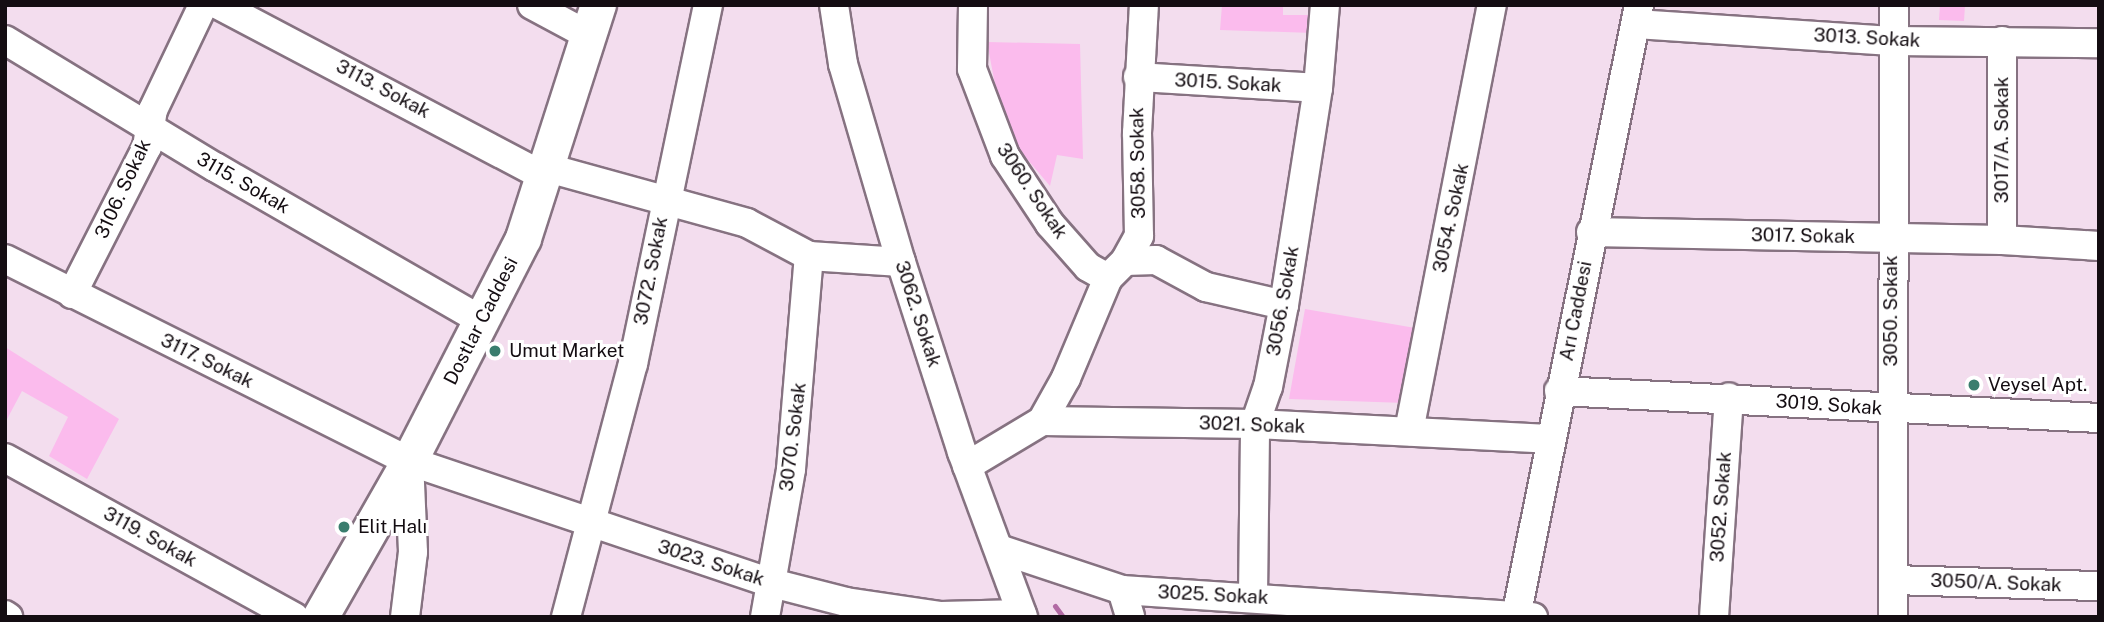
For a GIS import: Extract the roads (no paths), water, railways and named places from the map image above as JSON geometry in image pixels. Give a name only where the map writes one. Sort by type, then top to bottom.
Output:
[{"type":"main road","name":"Dostlar Caddesi","points":[[320,617],[409,461],[484,321],[547,173],[593,20]]},
{"type":"street","name":"3106. Sokak","points":[[72,294],[147,147],[153,110],[204,5]]},
{"type":"street","name":"3113. Sokak","points":[[219,5],[547,173],[747,223],[809,256]]},
{"type":"street","points":[[532,5],[593,20]]},
{"type":"street","name":"3072. Sokak","points":[[566,617],[633,364],[664,201],[708,5]]},
{"type":"street","name":"3062. Sokak","points":[[834,5],[843,64],[901,262],[967,466],[1023,615]]},
{"type":"street","name":"3060. Sokak","points":[[973,5],[972,69],[1005,156],[1051,224],[1088,267],[1116,270]]},
{"type":"street","name":"3058. Sokak","points":[[1042,421],[1066,377],[1116,270],[1139,236],[1138,77],[1144,5]]},
{"type":"street","name":"3056. Sokak","points":[[1253,596],[1255,424],[1268,387],[1284,305],[1318,88],[1325,5]]},
{"type":"street","name":"3054. Sokak","points":[[1409,431],[1492,5]]},
{"type":"street","name":"3050. Sokak","points":[[1893,617],[1891,237],[1894,5]]},
{"type":"street","name":"3013. Sokak","points":[[1637,15],[1895,41],[2099,43]]},
{"type":"street","name":"Arı Caddesi","points":[[1522,616],[1559,391],[1637,15]]},
{"type":"street","name":"3115. Sokak","points":[[5,40],[150,128],[484,321]]},
{"type":"street","name":"3017/A. Sokak","points":[[2002,41],[2002,240]]},
{"type":"street","name":"3015. Sokak","points":[[1138,77],[1318,88]]},
{"type":"street","name":"3017. Sokak","points":[[1591,232],[2002,240],[2099,246]]},
{"type":"street","points":[[809,256],[901,262]]},
{"type":"street","name":"3070. Sokak","points":[[765,617],[791,469],[809,256]]},
{"type":"street","name":"3117. Sokak","points":[[5,259],[409,461]]},
{"type":"street","points":[[1116,270],[1156,260],[1206,287],[1284,305]]},
{"type":"street","name":"3019. Sokak","points":[[1559,391],[2099,418]]},
{"type":"street","name":"3052. Sokak","points":[[1714,617],[1729,398]]},
{"type":"street","points":[[967,466],[1042,421]]},
{"type":"street","name":"3021. Sokak","points":[[1042,421],[1255,424],[1550,439]]},
{"type":"street","name":"3119. Sokak","points":[[5,458],[294,617]]},
{"type":"street","points":[[405,617],[413,552],[409,461]]},
{"type":"street","name":"3023. Sokak","points":[[409,461],[845,609],[941,616],[1023,615]]},
{"type":"street","name":"3025. Sokak","points":[[999,549],[1122,590],[1253,596],[1522,616]]},
{"type":"street","name":"3050/A. Sokak","points":[[1893,580],[2099,586]]},
{"type":"street","points":[[1122,590],[1130,617]]},
{"type":"waterway","points":[[1055,606],[1063,617]]},
{"type":"place","name":"Umut Market","points":[[495,351]]},
{"type":"place","name":"Veysel Apt.","points":[[1974,385]]},
{"type":"place","name":"Elit Halı","points":[[344,527]]}]
